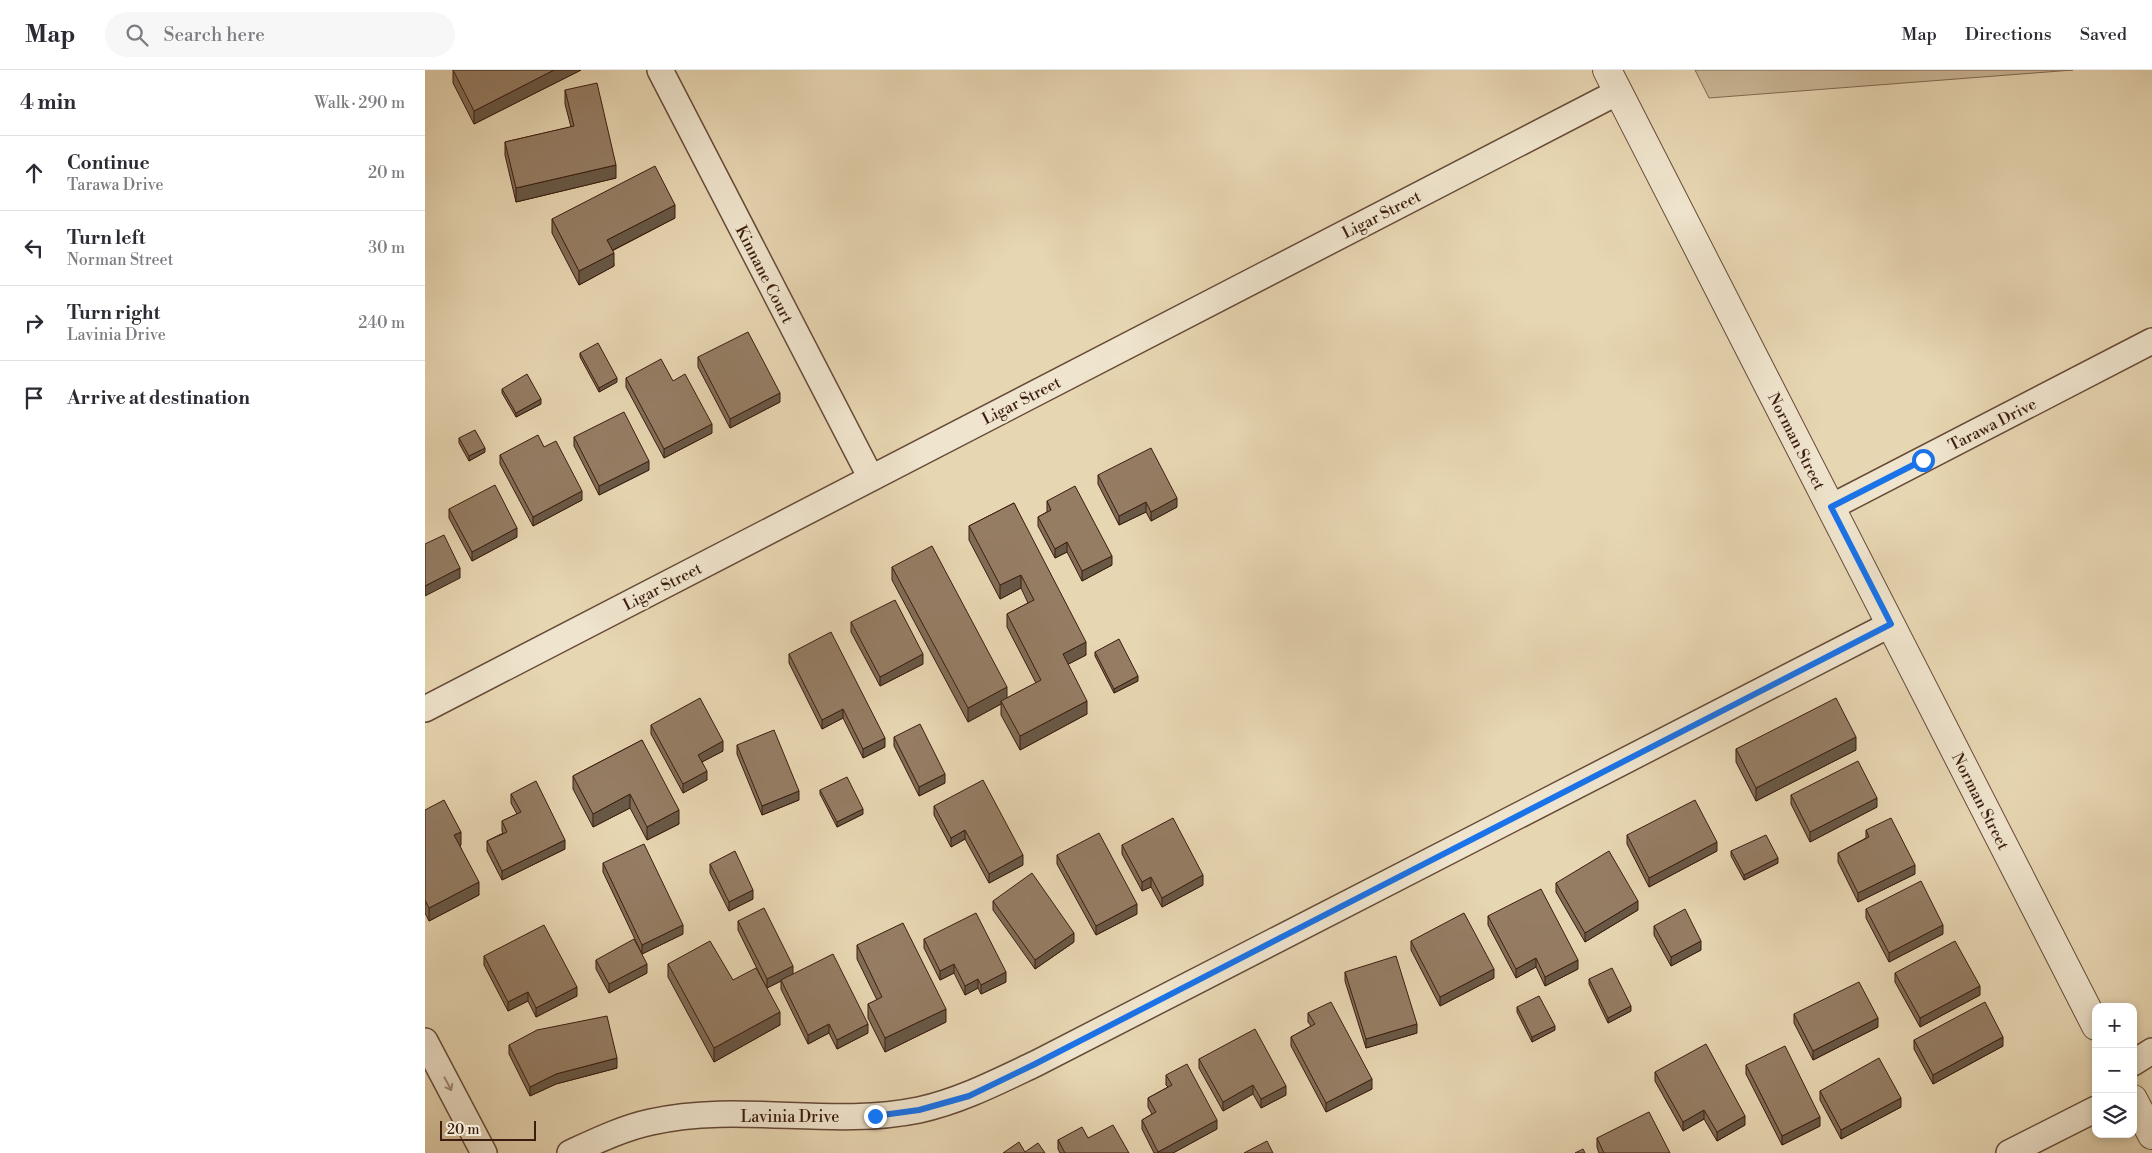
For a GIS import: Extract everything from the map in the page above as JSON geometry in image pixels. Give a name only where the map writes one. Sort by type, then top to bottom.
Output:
[{"type":"street","name":"Kinnane Court","points":[[660,70],[871,478]]},
{"type":"street","name":"Ligar Street","points":[[425,709],[871,478],[1613,81]]},
{"type":"street","name":"Norman Street","points":[[1613,81],[2092,1018]]},
{"type":"street","name":"Tarawa Drive","points":[[1831,507],[2152,341]]},
{"type":"street","name":"Lavinia Drive","points":[[570,1153],[618,1132],[651,1122],[695,1116],[875,1116],[919,1110],[969,1096],[1035,1064],[1891,624]]},
{"type":"street","points":[[425,1041],[484,1153]]},
{"type":"street","points":[[2137,1060],[2152,1051]]},
{"type":"street","points":[[2137,1107],[2152,1135]]},
{"type":"street","points":[[2009,1153],[2092,1110]]},
{"type":"shaded area","points":[[1695,70],[2073,70],[1709,98]]},
{"type":"building","points":[[453,70],[554,70],[474,111]]},
{"type":"building","points":[[597,83],[616,165],[516,188],[505,142],[574,126],[565,90]]},
{"type":"building","points":[[655,166],[675,205],[607,240],[614,253],[579,271],[552,219]]},
{"type":"building","points":[[748,332],[780,393],[730,419],[698,357]]},
{"type":"building","points":[[598,343],[617,378],[599,388],[580,353]]},
{"type":"building","points":[[661,359],[673,381],[685,374],[712,424],[664,449],[626,378]]},
{"type":"building","points":[[527,374],[541,399],[516,413],[502,389]]},
{"type":"building","points":[[624,412],[649,461],[599,486],[574,437]]},
{"type":"building","points":[[475,430],[485,448],[469,456],[459,438]]},
{"type":"building","points":[[538,435],[544,447],[556,441],[582,491],[533,517],[500,455]]},
{"type":"building","points":[[1151,448],[1177,498],[1151,512],[1146,502],[1119,516],[1098,475]]},
{"type":"building","points":[[495,485],[517,528],[472,552],[449,509]]},
{"type":"building","points":[[1075,486],[1112,556],[1082,571],[1067,542],[1055,549],[1038,517],[1051,510],[1047,501]]},
{"type":"building","points":[[1014,503],[1086,642],[1063,654],[1087,701],[1020,736],[1001,701],[1041,680],[1007,614],[1034,600],[1021,575],[1000,585],[969,526]]},
{"type":"building","points":[[444,535],[460,568],[425,586],[425,544]]},
{"type":"building","points":[[932,546],[1007,687],[968,708],[892,567]]},
{"type":"building","points":[[895,600],[923,654],[880,677],[851,622]]},
{"type":"building","points":[[831,632],[885,738],[863,749],[843,709],[822,720],[789,654]]},
{"type":"building","points":[[1119,639],[1138,676],[1114,689],[1095,652]]},
{"type":"building","points":[[700,698],[723,741],[698,755],[707,771],[683,784],[651,725]]},
{"type":"building","points":[[1836,698],[1856,737],[1756,788],[1736,749]]},
{"type":"building","points":[[920,724],[945,774],[919,787],[894,737]]},
{"type":"building","points":[[774,730],[799,791],[762,806],[737,745]]},
{"type":"building","points":[[642,740],[679,810],[647,827],[630,794],[593,814],[573,776]]},
{"type":"building","points":[[1858,761],[1877,798],[1810,832],[1791,795]]},
{"type":"building","points":[[847,777],[863,809],[837,822],[820,790]]},
{"type":"building","points":[[983,780],[1023,855],[989,874],[965,830],[951,838],[934,806]]},
{"type":"building","points":[[536,781],[565,840],[502,871],[487,841],[507,832],[502,821],[521,812],[511,794]]},
{"type":"building","points":[[444,800],[461,832],[454,835],[479,882],[429,908],[425,900],[425,810]]},
{"type":"building","points":[[1695,800],[1717,842],[1649,878],[1627,835]]},
{"type":"building","points":[[1173,818],[1203,875],[1162,898],[1151,877],[1142,882],[1122,845]]},
{"type":"building","points":[[1891,818],[1915,865],[1858,893],[1838,853],[1869,837],[1866,830]]},
{"type":"building","points":[[1099,833],[1137,904],[1096,926],[1057,855]]},
{"type":"building","points":[[1766,835],[1778,858],[1744,875],[1731,851]]},
{"type":"building","points":[[644,844],[683,925],[642,945],[603,863]]},
{"type":"building","points":[[735,851],[753,890],[729,902],[710,864]]},
{"type":"building","points":[[1609,851],[1638,901],[1585,933],[1556,883]]},
{"type":"building","points":[[1032,873],[1074,933],[1035,960],[993,901]]},
{"type":"building","points":[[1921,881],[1943,925],[1889,953],[1866,909]]},
{"type":"building","points":[[1541,889],[1578,960],[1545,977],[1536,958],[1516,969],[1488,916]]},
{"type":"building","points":[[764,908],[793,966],[767,979],[738,921]]},
{"type":"building","points":[[1685,909],[1701,941],[1671,957],[1654,926]]},
{"type":"building","points":[[976,913],[1006,972],[981,985],[978,979],[965,986],[954,964],[940,971],[924,939]]},
{"type":"building","points":[[1464,913],[1494,969],[1440,997],[1411,941]]},
{"type":"building","points":[[903,923],[946,1009],[885,1038],[868,1004],[882,997],[857,945]]},
{"type":"building","points":[[544,925],[577,987],[536,1008],[528,992],[508,1002],[484,956]]},
{"type":"building","points":[[634,939],[647,964],[609,984],[596,960]]},
{"type":"building","points":[[710,941],[733,980],[756,968],[780,1012],[714,1048],[668,964]]},
{"type":"building","points":[[1955,941],[1980,986],[1920,1018],[1895,973]]},
{"type":"building","points":[[833,954],[868,1024],[837,1040],[829,1024],[808,1035],[781,980]]},
{"type":"building","points":[[1396,956],[1417,1024],[1366,1039],[1345,972]]},
{"type":"building","points":[[1612,968],[1631,1006],[1608,1018],[1589,979]]},
{"type":"building","points":[[1859,982],[1878,1018],[1813,1051],[1794,1014]]},
{"type":"building","points":[[1539,996],[1555,1026],[1532,1037],[1517,1007]]},
{"type":"building","points":[[1331,1002],[1372,1079],[1326,1103],[1291,1037],[1315,1024],[1308,1013]]},
{"type":"building","points":[[1985,1002],[2003,1037],[1933,1075],[1914,1040]]},
{"type":"building","points":[[607,1016],[617,1058],[556,1074],[530,1087],[509,1045],[537,1030]]},
{"type":"building","points":[[1255,1029],[1286,1086],[1261,1099],[1253,1085],[1223,1102],[1199,1059]]},
{"type":"building","points":[[1706,1044],[1745,1116],[1717,1132],[1704,1110],[1683,1122],[1655,1072]]},
{"type":"building","points":[[1785,1046],[1820,1117],[1782,1136],[1746,1065]]},
{"type":"building","points":[[1879,1058],[1901,1098],[1841,1130],[1820,1091]]},
{"type":"building","points":[[1187,1064],[1217,1120],[1158,1152],[1142,1120],[1156,1112],[1148,1098],[1172,1085],[1166,1075]]},
{"type":"building","points":[[1649,1112],[1670,1153],[1604,1153],[1597,1138]]},
{"type":"building","points":[[1113,1125],[1129,1153],[1065,1153],[1058,1140],[1082,1127],[1088,1138]]},
{"type":"building","points":[[1267,1141],[1273,1153],[1244,1153]]},
{"type":"building","points":[[1019,1142],[1025,1152],[1038,1143],[1045,1153],[1003,1153]]},
{"type":"building","points":[[1583,1149],[1585,1153],[1575,1153]]},
{"type":"route","points":[[875,1116],[919,1110],[969,1096],[1035,1064],[1891,624],[1831,507],[1923,460]]}]
